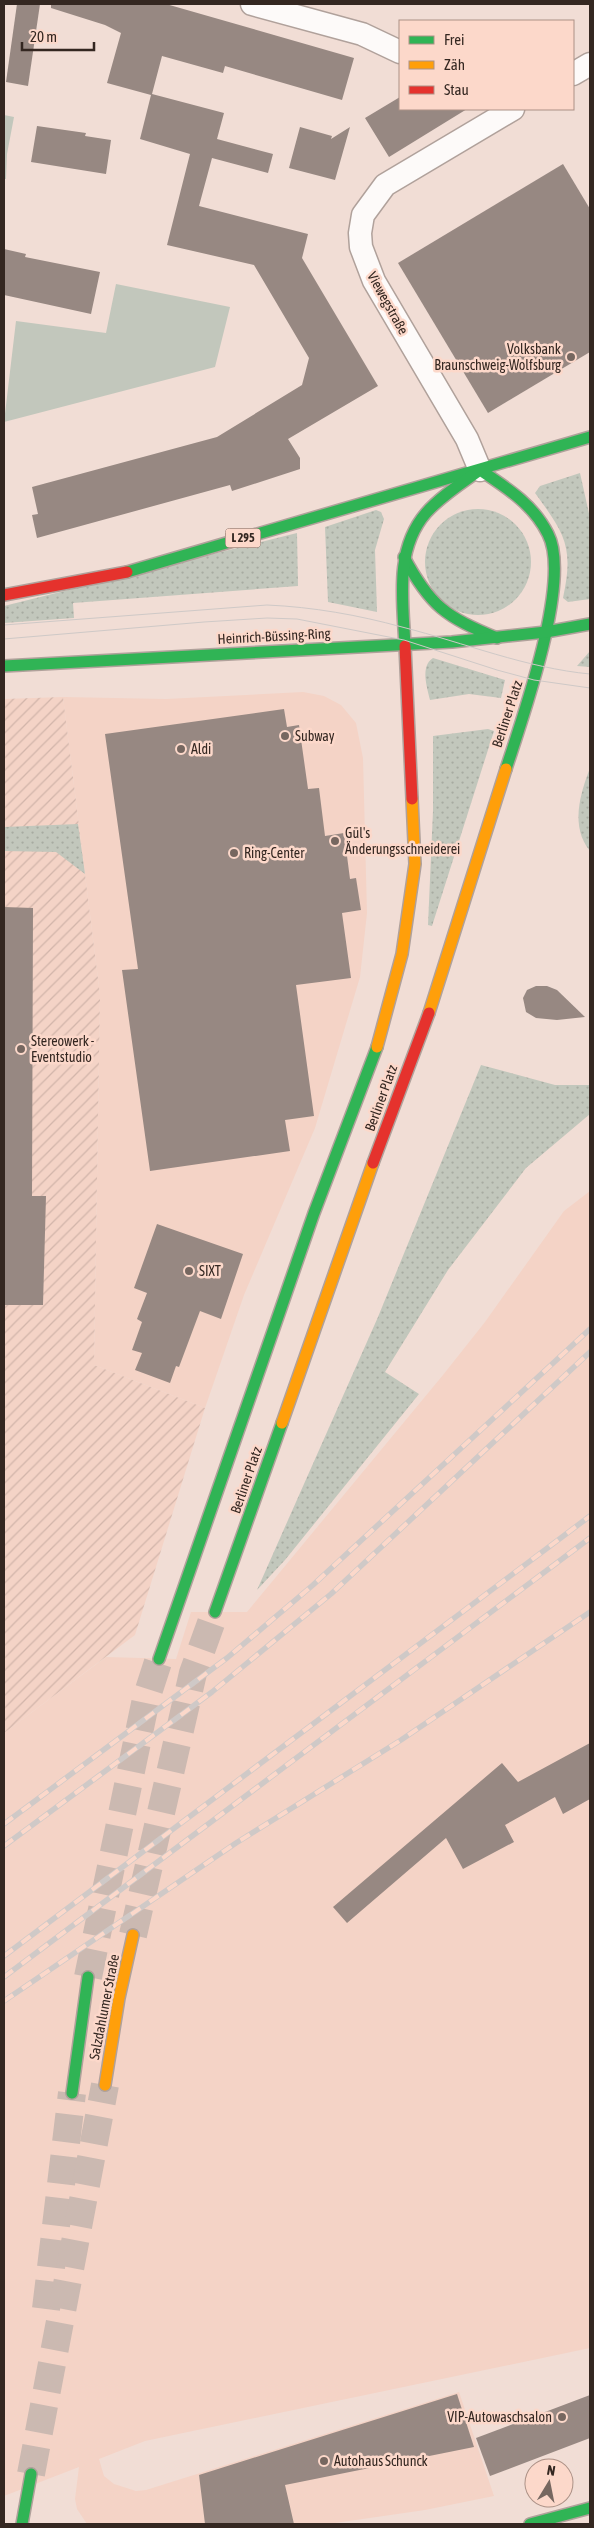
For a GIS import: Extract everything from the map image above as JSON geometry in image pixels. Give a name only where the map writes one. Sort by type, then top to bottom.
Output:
[{"type":"main road","name":"L 295","points":[[4,595],[125,572],[590,437]]},
{"type":"main road","points":[[497,638],[445,614],[431,603],[417,583],[404,557],[408,540],[416,522],[441,498],[480,470],[513,492],[531,508],[550,535],[556,566],[546,632],[590,624]]},
{"type":"main road","name":"Berliner Platz","points":[[159,1659],[311,1222],[378,1045],[402,954],[415,864],[404,644],[402,577],[404,557]]},
{"type":"main road","name":"Berliner Platz","points":[[215,1612],[396,1097],[429,1014],[534,680],[546,632]]},
{"type":"main road","name":"Heinrich-Büssing-Ring","points":[[4,666],[404,644],[497,638],[546,632]]},
{"type":"main road","name":"Salzdahlumer Straße","points":[[105,2085],[119,1998],[133,1935]]},
{"type":"main road","name":"Salzdahlumer Straße","points":[[72,2092],[82,2008],[88,1977]]},
{"type":"main road","points":[[21,2524],[29,2475]]},
{"type":"main road","points":[[530,2524],[590,2508]]},
{"type":"street","points":[[252,4],[362,34],[399,52]]},
{"type":"street","points":[[574,73],[590,64]]},
{"type":"street","name":"Viewegstraße","points":[[480,470],[467,439],[374,281],[361,247],[360,233],[363,215],[385,185],[512,110]]},
{"type":"shaded area","points":[[4,115],[14,117],[7,154],[6,179],[4,179]]},
{"type":"shaded area","points":[[116,284],[230,307],[215,367],[4,422],[16,321],[106,333]]},
{"type":"shaded area","points":[[580,473],[590,518],[590,599],[568,602],[563,598],[567,566],[567,553],[564,542],[554,520],[535,493],[540,486]]},
{"type":"shaded area","points":[[478,509],[498,513],[515,525],[527,542],[531,562],[527,582],[515,599],[498,611],[478,615],[458,611],[441,599],[429,582],[425,562],[429,542],[441,525],[458,513]]},
{"type":"shaded area","points":[[376,510],[381,512],[384,519],[375,550],[377,612],[328,602],[325,527]]},
{"type":"shaded area","points":[[297,533],[298,586],[73,603],[74,618],[4,623],[4,606]]},
{"type":"shaded area","points":[[590,651],[590,667],[577,666]]},
{"type":"shaded area","points":[[433,658],[505,680],[501,698],[469,694],[430,700],[426,683],[426,671],[429,662]]},
{"type":"shaded area","points":[[303,692],[324,696],[341,705],[356,723],[363,758],[367,913],[360,977],[315,1128],[244,1295],[205,1408],[94,1365],[100,995],[63,697],[166,699]]},
{"type":"shaded area","points":[[63,697],[100,995],[94,1365],[205,1408],[135,1635],[4,1733],[4,699]]},
{"type":"shaded area","points":[[488,729],[494,731],[432,926],[428,925],[433,811],[433,736]]},
{"type":"shaded area","points":[[590,768],[590,851],[580,832],[579,810],[580,799]]},
{"type":"shaded area","points":[[78,824],[85,874],[56,852],[4,851],[4,827]]},
{"type":"shaded area","points":[[481,1065],[555,1085],[590,1085],[590,1114],[526,1168],[448,1270],[385,1372],[419,1394],[285,1560],[257,1590],[378,1317]]},
{"type":"shaded area","points":[[590,1191],[590,2348],[145,2441],[99,2459],[104,2476],[114,2484],[136,2491],[146,2490],[459,2392],[494,2496],[425,2510],[328,2524],[87,2524],[77,2509],[75,2499],[79,2467],[4,2496],[4,1733],[106,1657],[176,1659],[191,1612],[247,1612],[485,1322],[564,1211]]},
{"type":"building","points":[[17,4],[40,4],[28,86],[6,82]]},
{"type":"building","points":[[51,4],[166,4],[354,58],[342,100],[225,66],[223,73],[162,56],[152,94],[224,113],[217,139],[273,154],[268,173],[212,158],[199,206],[308,234],[302,258],[378,386],[288,439],[300,458],[300,469],[232,491],[230,485],[37,538],[32,515],[38,514],[32,487],[217,437],[302,385],[309,358],[254,265],[167,245],[190,154],[140,139],[151,95],[107,83],[121,33],[105,25],[51,8]]},
{"type":"building","points":[[399,98],[399,110],[465,110],[389,157],[365,118]]},
{"type":"building","points":[[37,126],[86,133],[85,136],[111,140],[106,174],[31,162]]},
{"type":"building","points":[[300,127],[332,136],[331,139],[350,127],[335,180],[289,168]]},
{"type":"building","points":[[563,164],[590,209],[590,352],[488,413],[398,263]]},
{"type":"building","points":[[4,249],[26,254],[25,257],[100,272],[91,314],[4,295]]},
{"type":"building","name":"Ring-Center","points":[[284,709],[287,727],[299,725],[308,789],[319,788],[325,836],[344,833],[350,879],[356,878],[361,910],[342,913],[351,978],[296,985],[314,1116],[285,1120],[290,1151],[150,1171],[122,970],[138,969],[105,734]]},
{"type":"building","points":[[4,907],[33,908],[32,1196],[46,1196],[43,1305],[4,1305]]},
{"type":"building","points":[[536,986],[547,986],[557,990],[585,1017],[557,1020],[536,1018],[526,1012],[523,998],[527,990]]},
{"type":"building","name":"SIXT","points":[[157,1224],[243,1254],[221,1319],[200,1311],[179,1367],[176,1366],[170,1383],[135,1370],[142,1353],[132,1350],[142,1322],[137,1319],[147,1293],[134,1288]]},
{"type":"building","points":[[590,1743],[590,1799],[563,1814],[555,1797],[505,1825],[514,1842],[463,1869],[446,1838],[347,1923],[333,1907],[502,1763],[518,1782]]},
{"type":"building","name":"Autohaus Schunck","points":[[457,2394],[474,2447],[285,2485],[294,2524],[205,2524],[199,2475]]},
{"type":"building","name":"VIP-Autowaschsalon","points":[[590,2395],[590,2438],[537,2458],[524,2458],[524,2463],[490,2476],[476,2438]]},
{"type":"tunnel","points":[[133,1935],[193,1673],[215,1612]]},
{"type":"tunnel","points":[[88,1977],[146,1699],[159,1659]]},
{"type":"tunnel","points":[[31,2474],[105,2085]]},
{"type":"tunnel","points":[[46,2309],[72,2093]]},
{"type":"tram line","points":[[4,625],[267,605],[284,606],[335,612],[369,619],[426,633],[519,661],[590,674]]},
{"type":"tram line","points":[[4,639],[204,622],[267,618],[297,619],[404,640],[534,680],[590,688]]},
{"type":"railway","points":[[4,1824],[227,1658],[313,1585],[590,1329]]},
{"type":"railway","points":[[4,1846],[212,1692],[331,1594],[590,1352]]},
{"type":"railway","points":[[4,1956],[590,1516]]},
{"type":"railway","points":[[4,1977],[590,1538]]},
{"type":"railway","points":[[4,2001],[236,1843],[401,1740],[590,1612]]},
{"type":"traffic: fast","points":[[127,572],[590,437]]},
{"type":"traffic: fast","points":[[405,646],[402,594],[405,560],[409,543],[426,513],[438,501],[480,470],[518,497],[535,514],[548,534],[554,555],[554,583],[542,650],[533,685],[506,769]]},
{"type":"traffic: fast","points":[[404,557],[422,587],[441,608],[465,623],[497,638]]},
{"type":"traffic: fast","points":[[4,666],[452,642],[546,632],[590,624]]},
{"type":"traffic: fast","points":[[159,1659],[314,1213],[377,1047]]},
{"type":"traffic: fast","points":[[215,1612],[282,1423]]},
{"type":"traffic: fast","points":[[72,2093],[88,1977]]},
{"type":"traffic: fast","points":[[22,2524],[31,2474]]},
{"type":"traffic: fast","points":[[530,2524],[590,2508]]},
{"type":"traffic: slow","points":[[429,1013],[506,769]]},
{"type":"traffic: slow","points":[[377,1047],[402,954],[415,864],[412,799]]},
{"type":"traffic: slow","points":[[282,1423],[373,1163]]},
{"type":"traffic: slow","points":[[105,2085],[119,1998],[133,1935]]},
{"type":"traffic: jam","points":[[4,595],[127,572]]},
{"type":"traffic: jam","points":[[405,646],[412,799]]},
{"type":"traffic: jam","points":[[373,1163],[429,1013]]},
{"type":"place","name":"Volksbank Braunschweig-Wolfsburg","points":[[571,357]]},
{"type":"place","name":"Subway","points":[[285,736]]},
{"type":"place","name":"Aldi","points":[[181,749]]},
{"type":"place","name":"Gül's Änderungsschneiderei","points":[[335,841]]},
{"type":"place","name":"Ring-Center","points":[[234,853]]},
{"type":"place","name":"Stereowerk - Eventstudio","points":[[21,1049]]},
{"type":"place","name":"SIXT","points":[[189,1271]]},
{"type":"place","name":"VIP-Autowaschsalon","points":[[562,2417]]},
{"type":"place","name":"Autohaus Schunck","points":[[324,2461]]}]
